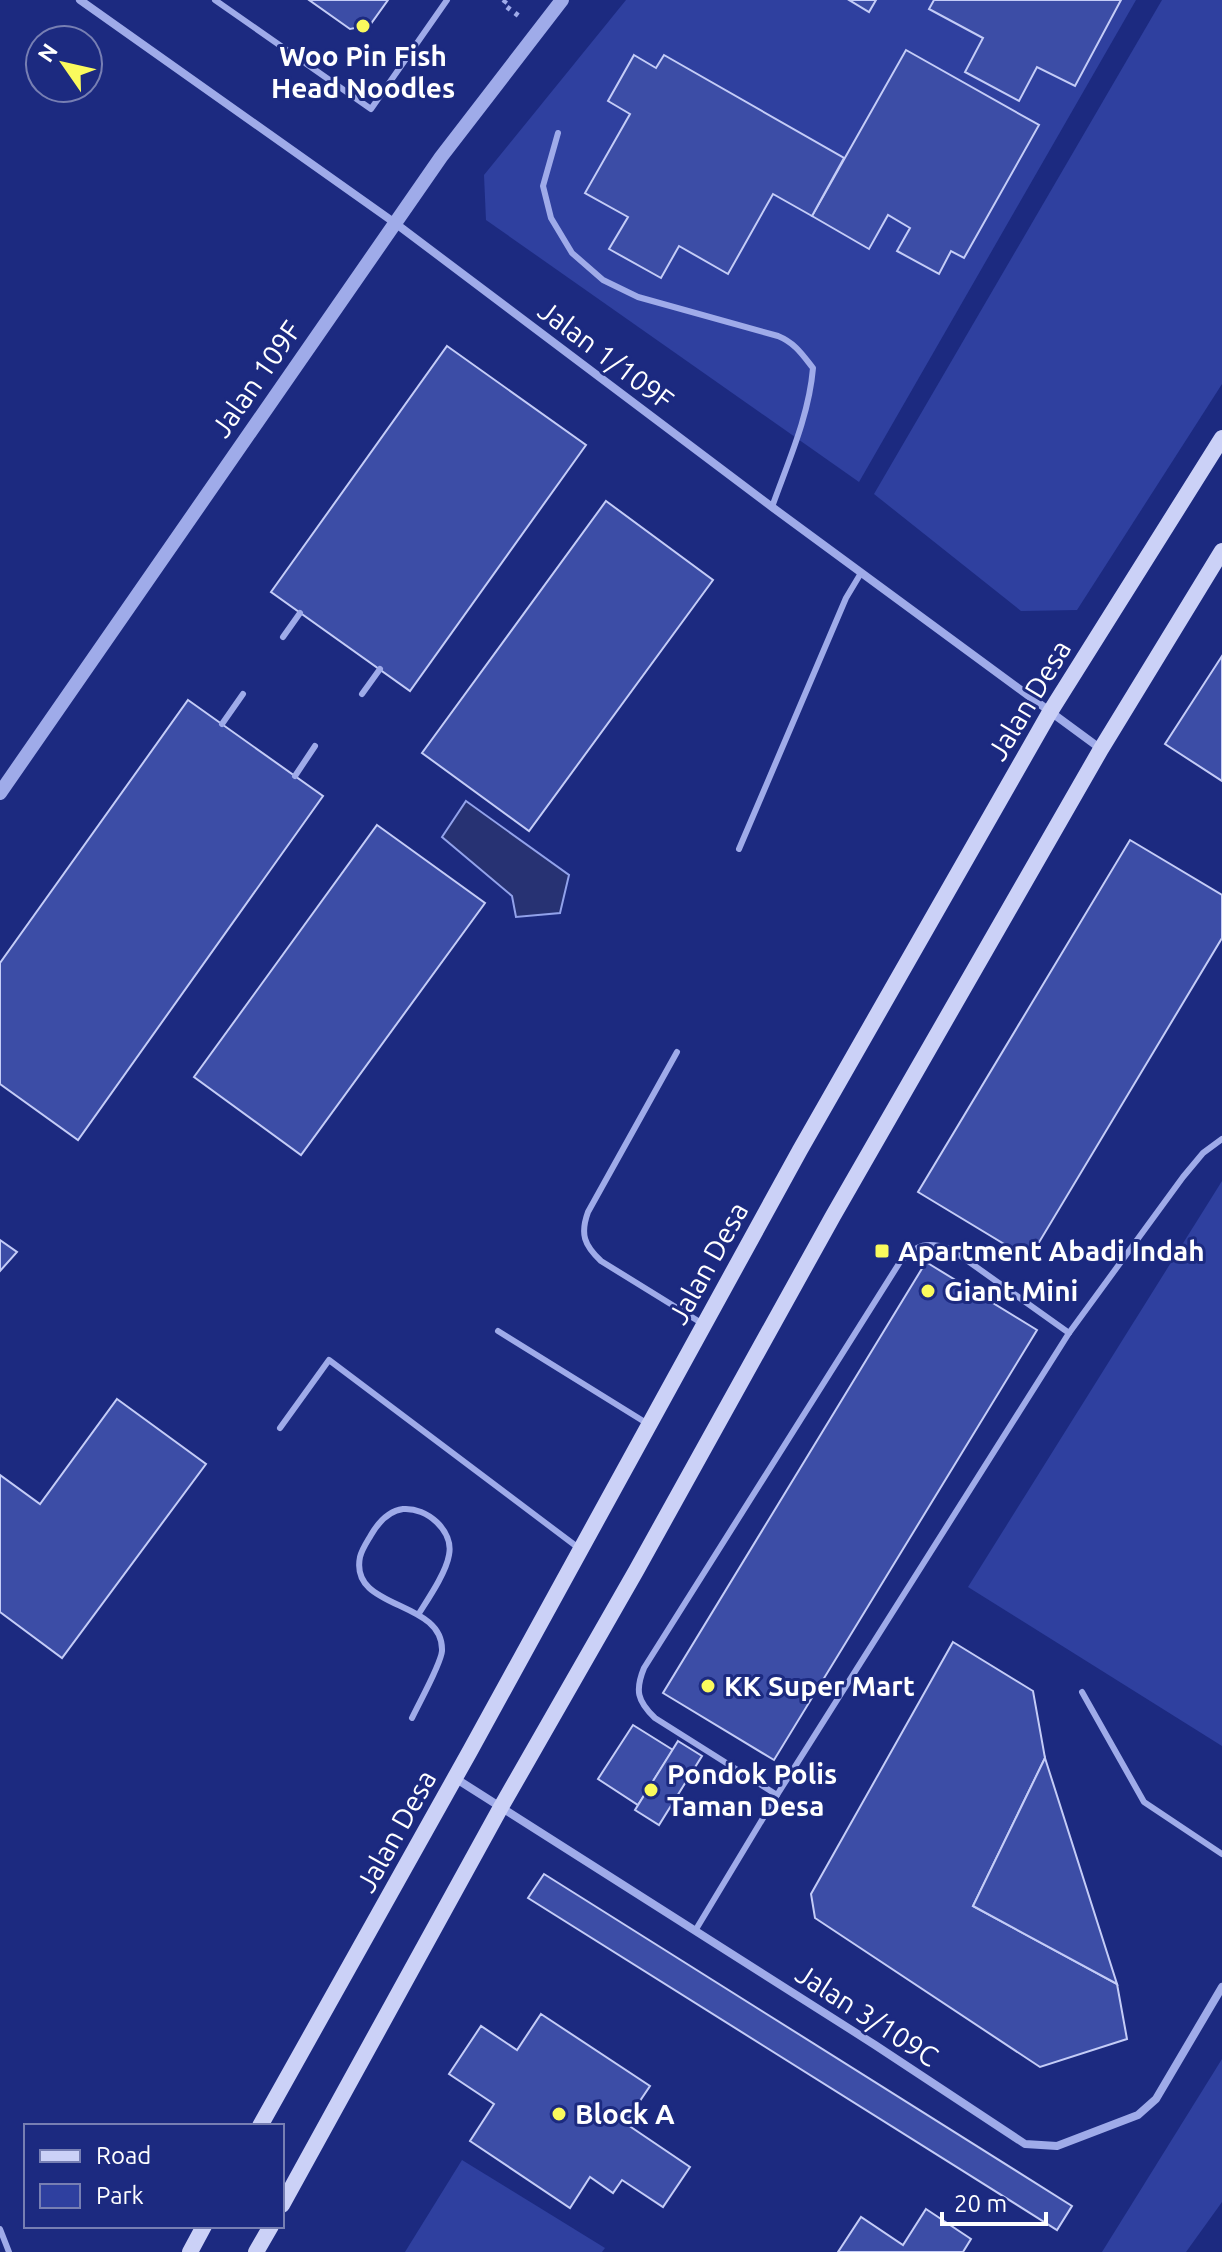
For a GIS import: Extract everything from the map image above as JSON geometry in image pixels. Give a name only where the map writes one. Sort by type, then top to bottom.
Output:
[{"type":"main road","name":"Jalan Desa","points":[[261,2124],[455,1778],[703,1324],[1050,712],[1222,438]]},
{"type":"main road","points":[[284,2201],[833,1216],[1101,749],[1222,551]]},
{"type":"main road","points":[[190,2252],[203,2228]]},
{"type":"main road","points":[[256,2252],[270,2228]]},
{"type":"street","name":"Jalan 1/109F","points":[[80,0],[395,223],[772,507],[1101,749]]},
{"type":"street","name":"Jalan 109F","points":[[0,793],[441,157],[562,0]]},
{"type":"street","name":"Jalan 3/109C","points":[[455,1778],[1025,2144],[1057,2146],[1138,2115],[1156,2099],[1222,1987]]},
{"type":"lane","points":[[215,0],[371,109],[447,0]]},
{"type":"lane","points":[[228,9],[234,0]]},
{"type":"lane","points":[[558,133],[543,186],[551,218],[572,253],[603,280],[638,297],[790,341],[813,368],[805,413],[772,507]]},
{"type":"lane","points":[[739,849],[846,598],[861,573]]},
{"type":"lane","points":[[283,637],[300,613]]},
{"type":"lane","points":[[362,694],[380,669]]},
{"type":"lane","points":[[222,724],[243,694]]},
{"type":"lane","points":[[295,776],[315,746]]},
{"type":"lane","points":[[677,1052],[588,1212],[584,1225],[585,1239],[590,1252],[601,1261],[703,1324]]},
{"type":"lane","points":[[695,1931],[777,1795],[1069,1333],[1183,1177],[1203,1153],[1222,1139]]},
{"type":"lane","points":[[777,1795],[655,1718],[645,1708],[639,1695],[639,1681],[644,1668],[865,1316],[910,1251],[923,1245],[937,1245],[951,1249],[1069,1333]]},
{"type":"lane","points":[[498,1331],[648,1424]]},
{"type":"lane","points":[[280,1428],[329,1360],[580,1549]]},
{"type":"lane","points":[[412,1718],[442,1653],[440,1638],[432,1624],[367,1587],[361,1573],[360,1558],[377,1526],[387,1515],[401,1509],[416,1510],[430,1516],[444,1530],[449,1542],[445,1568],[418,1615]]},
{"type":"lane","points":[[1082,1692],[1144,1802],[1222,1854]]},
{"type":"lane","points":[[0,2229],[9,2252]]},
{"type":"path","points":[[506,0],[503,4],[519,16]]},
{"type":"green space","points":[[626,0],[1136,0],[859,482],[486,220],[484,175]]},
{"type":"green space","points":[[1162,0],[1222,0],[1222,384],[1077,610],[1021,611],[874,494]]},
{"type":"green space","points":[[1222,1181],[1222,1746],[968,1587]]},
{"type":"green space","points":[[1222,2059],[1222,2202],[1186,2252],[1102,2252]]},
{"type":"green space","points":[[462,2160],[605,2248],[602,2252],[405,2252]]},
{"type":"water","points":[[466,801],[569,875],[560,913],[516,917],[512,896],[442,837]]},
{"type":"building","points":[[309,0],[388,0],[370,25],[350,29]]},
{"type":"building","points":[[849,0],[876,0],[869,12]]},
{"type":"building","points":[[934,0],[1121,0],[1075,86],[1037,67],[1019,101],[965,72],[983,38],[929,9]]},
{"type":"building","points":[[906,50],[1039,125],[964,258],[951,251],[939,274],[897,251],[910,228],[888,215],[869,249],[812,216]]},
{"type":"building","points":[[634,55],[656,68],[664,55],[844,158],[812,216],[773,194],[728,274],[679,246],[661,278],[609,249],[628,217],[585,193],[630,114],[608,101]]},
{"type":"building","points":[[447,346],[586,445],[410,691],[271,592]]},
{"type":"building","points":[[606,501],[713,580],[529,831],[422,753]]},
{"type":"building","points":[[1222,656],[1222,781],[1165,744]]},
{"type":"building","points":[[188,700],[323,796],[78,1140],[0,1084],[0,963]]},
{"type":"building","points":[[377,825],[485,903],[301,1155],[194,1077]]},
{"type":"building","points":[[1130,840],[1222,895],[1222,938],[1029,1259],[918,1192]]},
{"type":"building","points":[[0,1240],[17,1252],[0,1271]]},
{"type":"building","points":[[926,1262],[1037,1330],[774,1760],[663,1693]]},
{"type":"building","points":[[117,1399],[206,1464],[62,1658],[0,1612],[0,1475],[40,1504]]},
{"type":"building","points":[[953,1642],[1033,1691],[1045,1758],[973,1906],[1117,1984],[1127,2039],[1040,2067],[815,1918],[811,1894]]},
{"type":"building","points":[[633,1725],[673,1750],[638,1805],[598,1779]]},
{"type":"building","points":[[678,1741],[702,1756],[659,1825],[635,1810]]},
{"type":"building","points":[[1045,1758],[1117,1984],[973,1906]]},
{"type":"building","points":[[544,1874],[1072,2206],[1057,2230],[528,1898]]},
{"type":"building","name":"Block A","points":[[541,2014],[650,2086],[625,2123],[690,2167],[663,2207],[622,2180],[613,2193],[590,2177],[570,2208],[470,2141],[494,2104],[449,2074],[481,2026],[517,2050]]},
{"type":"building","points":[[926,2209],[971,2239],[963,2252],[838,2252],[861,2217],[903,2245]]},
{"type":"place","name":"Woo Pin Fish Head Noodles","points":[[363,26]]},
{"type":"place","name":"Apartment Abadi Indah","points":[[882,1251]]},
{"type":"place","name":"Giant Mini","points":[[928,1291]]},
{"type":"place","name":"KK Super Mart","points":[[708,1686]]},
{"type":"place","name":"Pondok Polis Taman Desa","points":[[651,1790]]},
{"type":"place","name":"Block A","points":[[559,2114]]}]
